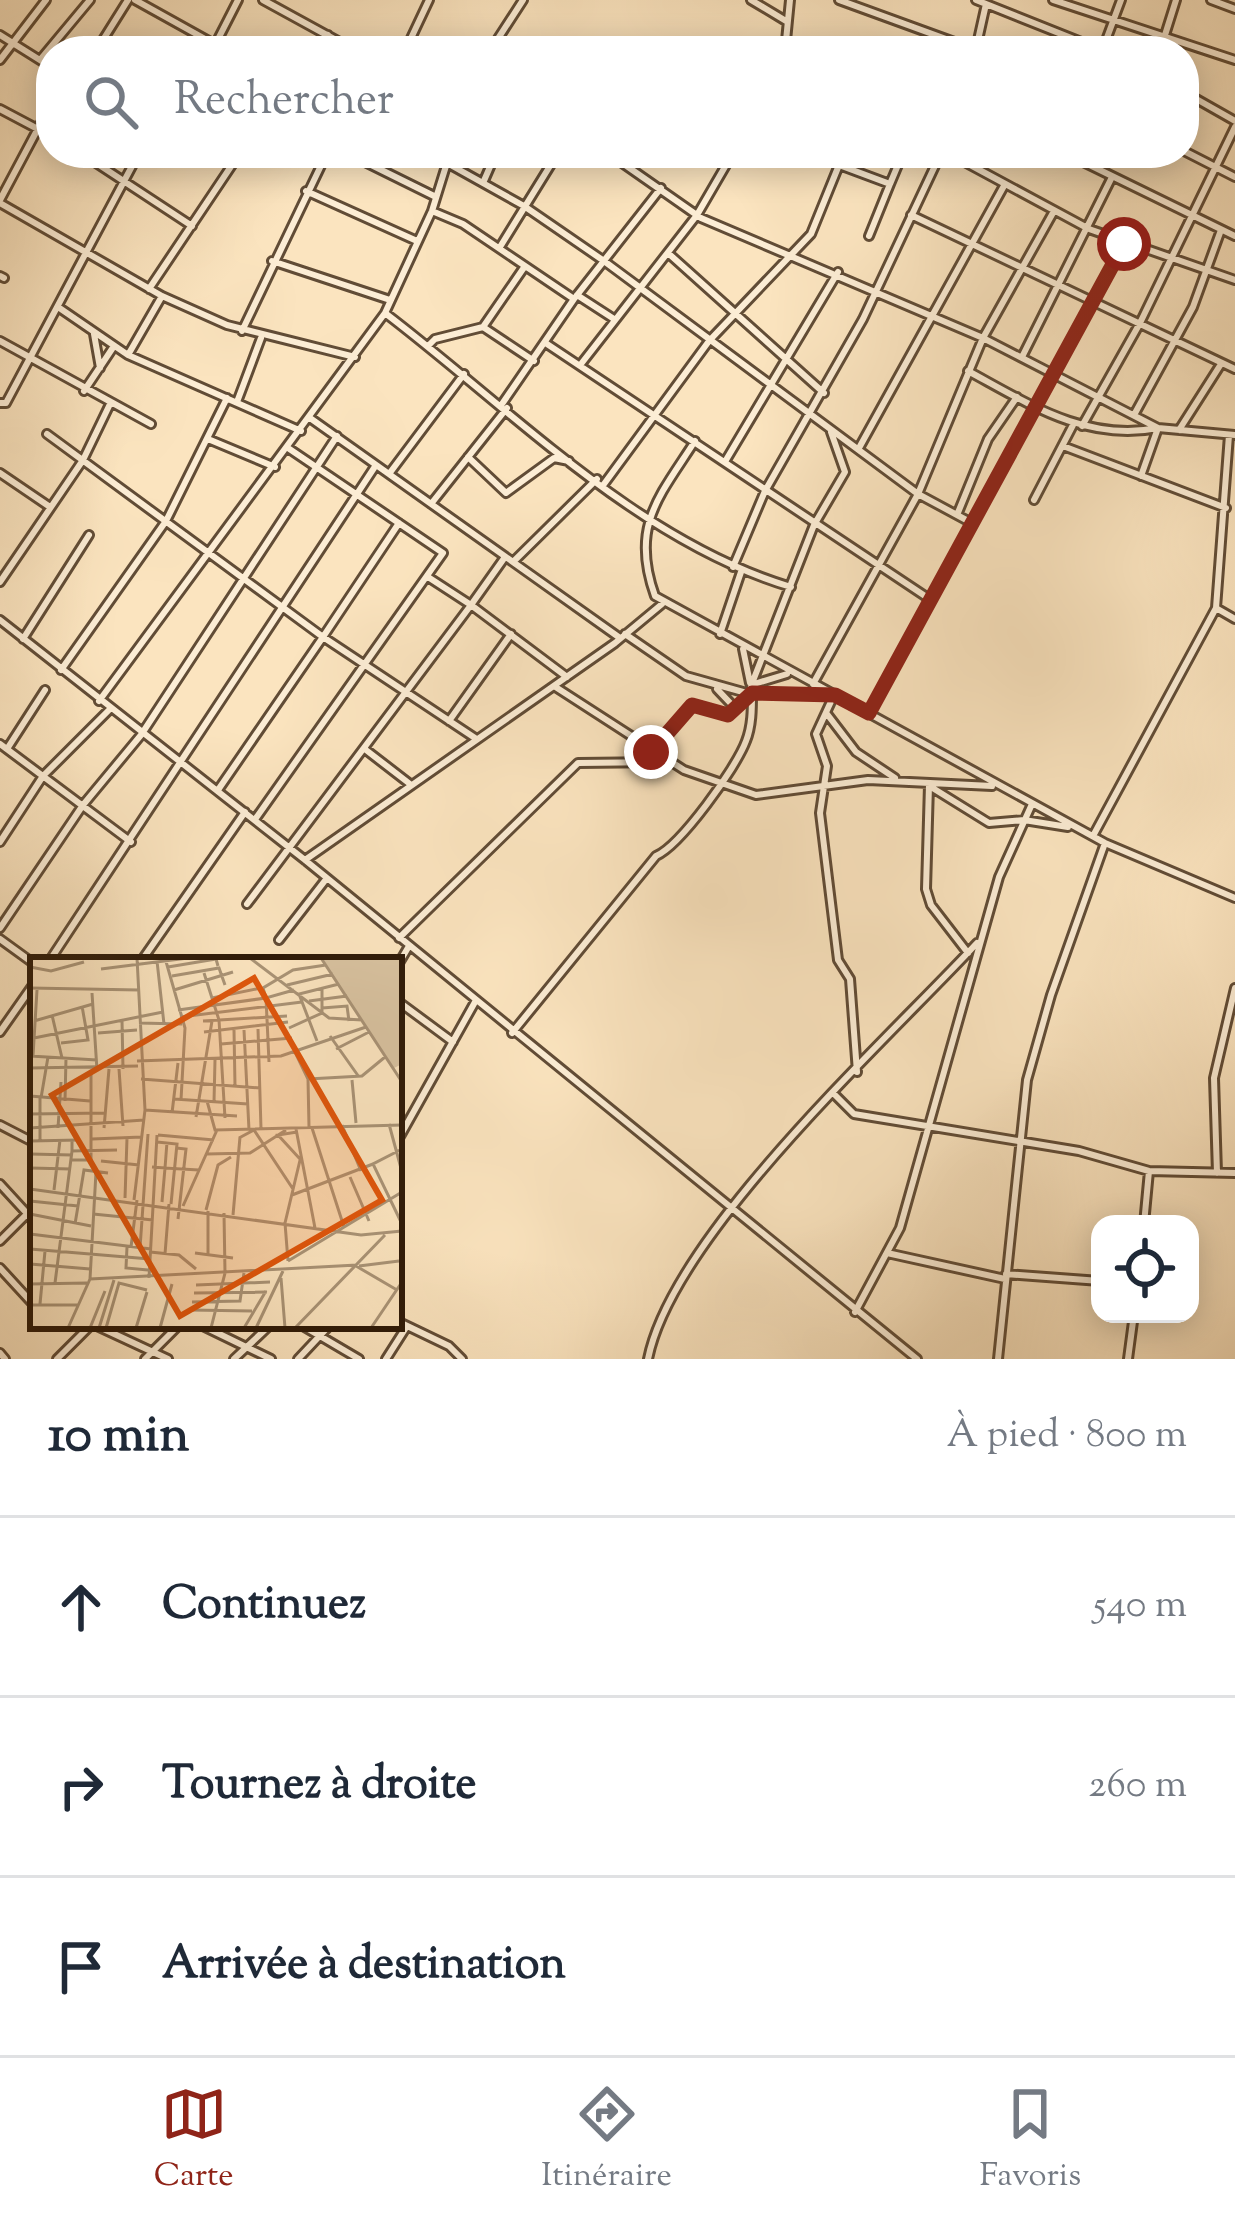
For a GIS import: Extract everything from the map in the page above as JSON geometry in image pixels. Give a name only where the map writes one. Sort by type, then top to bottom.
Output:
[{"type":"street","points":[[0,60],[46,0]]},
{"type":"street","points":[[60,36],[90,0]]},
{"type":"street","points":[[106,36],[131,0],[193,36]]},
{"type":"street","points":[[220,36],[238,0]]},
{"type":"street","points":[[412,36],[429,0]]},
{"type":"street","points":[[500,36],[523,0]]},
{"type":"street","points":[[751,0],[786,21]]},
{"type":"street","points":[[785,36],[790,0]]},
{"type":"street","points":[[839,0],[938,36]]},
{"type":"street","points":[[976,0],[1067,36]]},
{"type":"street","points":[[1053,0],[1165,35],[1176,0]]},
{"type":"street","points":[[1109,36],[1121,0]]},
{"type":"street","points":[[1211,0],[1235,9]]},
{"type":"street","points":[[270,2],[328,35]]},
{"type":"street","points":[[980,36],[986,2]]},
{"type":"street","points":[[0,34],[36,58]]},
{"type":"street","points":[[1199,47],[1235,60]]},
{"type":"street","points":[[1034,500],[1140,323],[1235,124],[1199,102]]},
{"type":"street","points":[[0,109],[36,128]]},
{"type":"street","points":[[36,133],[0,201],[162,296],[261,338],[355,357]]},
{"type":"street","points":[[1199,158],[1235,177]]},
{"type":"street","points":[[107,168],[192,226]]},
{"type":"street","points":[[0,403],[6,403],[129,168]]},
{"type":"street","points":[[149,289],[227,168]]},
{"type":"street","points":[[242,331],[319,168]]},
{"type":"street","points":[[377,168],[434,196]]},
{"type":"street","points":[[99,701],[385,313],[432,211],[445,168]]},
{"type":"street","points":[[456,168],[524,206],[604,261],[918,494],[970,522]]},
{"type":"street","points":[[483,183],[490,168]]},
{"type":"street","points":[[500,248],[548,168]]},
{"type":"street","points":[[631,168],[697,214],[983,338],[1158,428]]},
{"type":"street","points":[[580,365],[697,214],[724,168]]},
{"type":"street","points":[[513,562],[600,481],[709,341],[811,234],[838,168]]},
{"type":"street","points":[[847,168],[890,184]]},
{"type":"street","points":[[869,236],[897,168]]},
{"type":"street","points":[[720,634],[765,491],[813,415],[937,168]]},
{"type":"street","points":[[974,168],[1089,229],[1235,280]]},
{"type":"street","points":[[1092,168],[1235,236]]},
{"type":"street","points":[[1022,358],[1111,179]]},
{"type":"street","points":[[858,449],[1005,184]]},
{"type":"street","points":[[431,504],[576,297],[661,188]]},
{"type":"street","points":[[306,191],[418,242]]},
{"type":"street","points":[[432,211],[614,320]]},
{"type":"street","points":[[813,684],[918,494],[983,338],[1054,211]]},
{"type":"street","points":[[911,214],[1235,369]]},
{"type":"street","points":[[1134,415],[1176,340],[1221,230]]},
{"type":"street","points":[[869,713],[1124,244]]},
{"type":"street","points":[[668,253],[824,393]]},
{"type":"street","points":[[272,261],[390,300]]},
{"type":"street","points":[[428,346],[435,339],[483,327],[525,266]]},
{"type":"street","points":[[725,461],[838,272]]},
{"type":"street","points":[[128,355],[162,296]]},
{"type":"street","points":[[58,307],[128,355],[301,431]]},
{"type":"street","points":[[385,313],[646,516],[737,570],[791,586]]},
{"type":"street","points":[[483,327],[533,361]]},
{"type":"street","points":[[94,331],[100,368]]},
{"type":"street","points":[[237,402],[261,338]]},
{"type":"street","points":[[0,341],[84,391],[152,424]]},
{"type":"street","points":[[547,344],[929,598]]},
{"type":"street","points":[[84,391],[114,346]]},
{"type":"street","points":[[1179,430],[1221,364]]},
{"type":"street","points":[[968,370],[1037,410],[1078,426],[1232,435],[1216,608],[1093,836]]},
{"type":"street","points":[[389,474],[464,374]]},
{"type":"street","points":[[957,515],[988,439],[1017,397]]},
{"type":"street","points":[[61,670],[166,521],[226,398]]},
{"type":"street","points":[[0,582],[83,460],[110,404]]},
{"type":"street","points":[[310,418],[513,562],[686,676],[716,688],[835,695]]},
{"type":"street","points":[[651,752],[692,705],[719,716],[735,708],[766,659],[814,525],[845,472],[829,428]]},
{"type":"street","points":[[1141,476],[1158,428]]},
{"type":"street","points":[[47,434],[365,667],[475,739]]},
{"type":"street","points":[[0,928],[83,806],[141,735],[337,436]]},
{"type":"street","points":[[208,439],[275,466]]},
{"type":"street","points":[[695,441],[646,516],[648,576],[655,596],[1106,843],[1235,898]]},
{"type":"street","points":[[1063,446],[1226,508]]},
{"type":"street","points":[[255,820],[443,553],[288,448]]},
{"type":"street","points":[[468,457],[506,493],[554,458],[576,463]]},
{"type":"street","points":[[52,957],[376,465]]},
{"type":"street","points":[[0,472],[50,507]]},
{"type":"street","points":[[217,791],[399,523]]},
{"type":"street","points":[[23,639],[89,535]]},
{"type":"street","points":[[248,904],[505,556]]},
{"type":"street","points":[[428,577],[567,677]]},
{"type":"street","points":[[305,860],[567,677],[664,603]]},
{"type":"street","points":[[1216,608],[1235,619]]},
{"type":"street","points":[[0,620],[305,860],[917,1359]]},
{"type":"street","points":[[449,721],[511,634]]},
{"type":"street","points":[[512,1033],[656,856],[670,850],[746,743],[748,690],[742,646]]},
{"type":"street","points":[[748,690],[790,674]]},
{"type":"street","points":[[554,686],[651,752],[756,795],[898,780],[1000,787]]},
{"type":"street","points":[[716,688],[735,708]]},
{"type":"street","points":[[46,690],[3,746],[131,842]]},
{"type":"street","points":[[835,695],[816,734],[827,766],[820,813],[838,960],[850,979],[857,1072]]},
{"type":"street","points":[[0,842],[43,776],[109,710]]},
{"type":"street","points":[[826,713],[856,752],[898,780]]},
{"type":"street","points":[[365,749],[410,784]]},
{"type":"street","points":[[399,938],[578,763],[668,761]]},
{"type":"street","points":[[928,785],[989,823],[1024,820],[1078,828]]},
{"type":"street","points":[[928,785],[926,889],[931,904],[968,953]]},
{"type":"street","points":[[856,1312],[887,1253],[932,1124],[979,942],[1008,850],[1032,804]]},
{"type":"street","points":[[144,957],[245,812]]},
{"type":"street","points":[[998,1359],[1028,1080],[1051,995],[1106,843]]},
{"type":"street","points":[[279,940],[327,878]]},
{"type":"street","points":[[0,940],[30,960]]},
{"type":"street","points":[[647,1359],[664,1302],[732,1209],[979,942]]},
{"type":"street","points":[[402,959],[409,946]]},
{"type":"street","points":[[1217,1173],[1214,1078],[1235,988]]},
{"type":"street","points":[[0,1032],[30,989]]},
{"type":"street","points":[[403,1123],[475,1002]]},
{"type":"street","points":[[402,1004],[453,1042]]},
{"type":"street","points":[[0,1008],[10,1016]]},
{"type":"street","points":[[835,1095],[854,1114],[932,1124],[1149,1171],[1235,1173]]},
{"type":"street","points":[[0,1125],[30,1141]]},
{"type":"street","points":[[1145,1215],[1149,1171]]},
{"type":"street","points":[[0,1184],[30,1213]]},
{"type":"street","points":[[0,1241],[30,1215]]},
{"type":"street","points":[[887,1253],[1005,1277],[1091,1281]]},
{"type":"street","points":[[0,1268],[30,1301]]},
{"type":"street","points":[[1128,1359],[1133,1323]]},
{"type":"street","points":[[403,1324],[449,1346],[462,1359]]},
{"type":"street","points":[[60,1358],[90,1329]]},
{"type":"street","points":[[98,1329],[148,1356],[167,1359]]},
{"type":"street","points":[[148,1356],[175,1329]]},
{"type":"street","points":[[209,1329],[271,1359]]},
{"type":"street","points":[[234,1359],[265,1329]]},
{"type":"street","points":[[308,1329],[359,1359]]},
{"type":"street","points":[[298,1359],[327,1329]]},
{"type":"street","points":[[386,1359],[401,1329]]},
{"type":"route","points":[[651,752],[692,705],[728,715],[752,693],[835,695],[869,713],[1124,244]]}]
